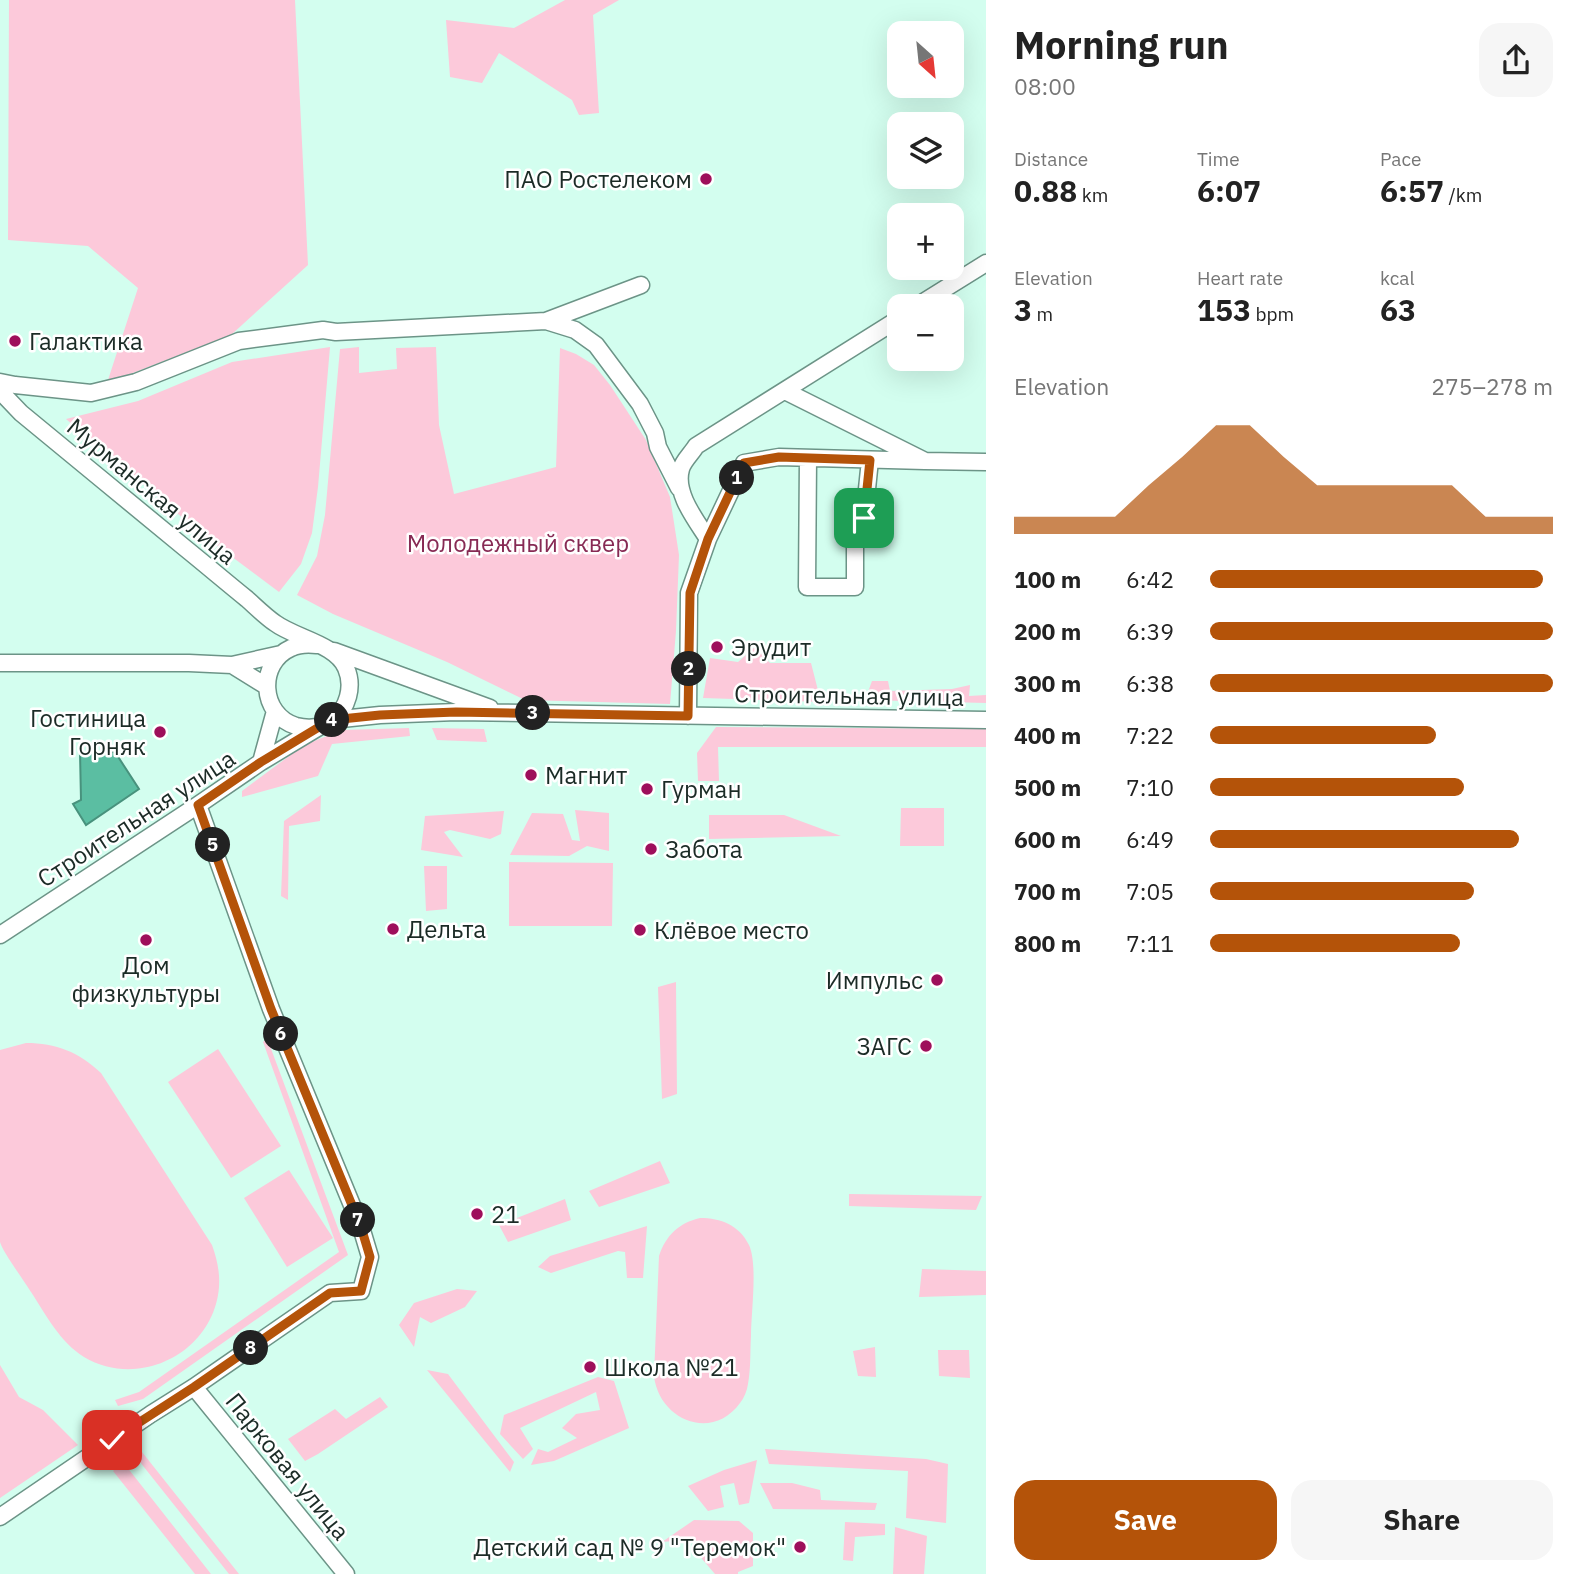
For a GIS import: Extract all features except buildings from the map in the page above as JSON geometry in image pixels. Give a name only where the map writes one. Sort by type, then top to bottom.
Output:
[{"type":"street","points":[[937,294],[986,262]]},
{"type":"street","points":[[0,382],[91,393],[136,382],[239,341],[323,330],[336,332],[546,321],[641,285]]},
{"type":"street","points":[[546,321],[575,330],[596,345],[640,404],[693,517],[708,539]]},
{"type":"street","points":[[680,490],[681,468],[696,446],[887,326]]},
{"type":"street","name":"Мурманская улица","points":[[0,391],[20,413],[276,625]]},
{"type":"street","points":[[785,391],[925,461]]},
{"type":"street","points":[[688,716],[690,593],[708,539],[744,463],[779,457],[986,462]]},
{"type":"street","points":[[808,458],[807,587],[855,587],[855,531],[864,518],[870,460]]},
{"type":"street","points":[[276,625],[286,651]]},
{"type":"street","name":"Строительная улица","points":[[276,625],[323,647],[502,713]]},
{"type":"street","points":[[0,663],[232,665],[305,644],[323,647],[337,655],[346,667],[350,685],[349,696],[343,709],[326,723],[311,728],[297,726],[285,720],[269,701],[266,686],[269,670],[286,651]]},
{"type":"street","points":[[232,665],[266,686]]},
{"type":"street","name":"Строительная улица","points":[[261,762],[275,711]]},
{"type":"street","name":"Строительная улица","points":[[0,934],[261,762],[326,723],[380,715],[456,712],[986,720]]},
{"type":"street","points":[[0,1517],[330,1293],[361,1291],[370,1257],[361,1227],[271,1009],[198,805]]},
{"type":"street","name":"Парковая улица","points":[[194,1387],[346,1574]]},
{"type":"green space","points":[[9,0],[295,0],[308,265],[231,335],[107,383],[138,288],[88,246],[8,240]]},
{"type":"green space","points":[[565,0],[619,0],[593,15],[599,113],[579,115],[572,100],[499,53],[482,83],[450,77],[446,20],[514,28]]},
{"type":"green space","points":[[330,347],[312,533],[301,564],[279,592],[204,536],[66,419],[138,401],[232,362]]},
{"type":"green space","name":"Молодежный сквер","points":[[359,347],[359,373],[397,369],[396,348],[436,347],[439,425],[454,494],[556,467],[560,348],[594,365],[646,440],[670,497],[679,555],[670,704],[525,700],[447,662],[333,614],[297,595],[317,556],[325,515],[340,349]]},
{"type":"green space","points":[[755,647],[770,663],[811,663],[821,702],[703,698],[710,658],[738,662]]},
{"type":"green space","points":[[872,681],[888,681],[890,691],[952,689],[970,685],[969,696],[986,695],[986,703],[865,700]]},
{"type":"green space","points":[[716,727],[986,729],[986,747],[718,747],[719,781],[698,781],[697,753]]},
{"type":"green space","points":[[409,728],[410,736],[332,744],[318,776],[242,797],[242,791],[304,745],[342,730]]},
{"type":"green space","points":[[432,728],[484,729],[487,742],[437,740]]},
{"type":"green space","points":[[321,795],[320,821],[289,826],[288,900],[281,896],[284,821]]},
{"type":"green space","points":[[901,808],[944,808],[944,846],[900,846]]},
{"type":"green space","points":[[575,810],[609,813],[609,851],[587,846],[569,856],[510,855],[532,813],[563,814],[572,840],[580,841]]},
{"type":"green space","points":[[504,811],[501,834],[490,839],[450,830],[444,832],[463,857],[421,850],[425,816]]},
{"type":"green space","points":[[709,815],[784,815],[841,836],[709,839]]},
{"type":"green space","points":[[509,862],[613,863],[612,926],[509,926]]},
{"type":"green space","points":[[424,866],[447,866],[447,909],[426,911]]},
{"type":"green space","points":[[676,982],[677,1094],[662,1099],[658,987]]},
{"type":"green space","points":[[267,1038],[348,1255],[143,1399],[118,1406],[115,1400],[139,1392],[339,1252],[263,1042]]},
{"type":"green space","points":[[26,1043],[66,1050],[84,1059],[101,1073],[212,1245],[219,1276],[214,1310],[204,1330],[189,1346],[171,1359],[128,1369],[106,1366],[75,1351],[54,1328],[0,1242],[0,1050]]},
{"type":"green space","points":[[218,1049],[281,1146],[231,1178],[168,1082]]},
{"type":"green space","points":[[660,1161],[670,1183],[599,1207],[589,1191]]},
{"type":"green space","points":[[289,1170],[333,1238],[287,1267],[244,1198]]},
{"type":"green space","points":[[849,1194],[982,1196],[976,1210],[849,1206]]},
{"type":"green space","points":[[565,1199],[571,1220],[508,1242],[499,1225]]},
{"type":"green space","points":[[700,1218],[722,1221],[740,1232],[752,1254],[754,1276],[750,1366],[746,1392],[728,1415],[702,1423],[688,1421],[676,1414],[658,1391],[654,1376],[659,1256],[674,1231]]},
{"type":"green space","points":[[647,1226],[643,1278],[627,1278],[625,1252],[618,1251],[551,1273],[538,1267],[550,1256]]},
{"type":"green space","points":[[922,1269],[986,1271],[986,1295],[919,1297]]},
{"type":"green space","points":[[457,1289],[477,1291],[465,1307],[431,1323],[420,1317],[414,1347],[399,1325],[414,1303]]},
{"type":"green space","points":[[875,1347],[876,1377],[858,1376],[853,1351]]},
{"type":"green space","points":[[938,1350],[969,1350],[970,1378],[939,1376]]},
{"type":"green space","points":[[0,1365],[19,1397],[43,1410],[78,1445],[0,1498]]},
{"type":"green space","points":[[427,1370],[448,1374],[514,1462],[510,1472]]},
{"type":"green space","points":[[598,1377],[614,1381],[629,1428],[554,1461],[531,1465],[538,1449],[548,1452],[577,1438],[562,1428],[576,1414],[600,1410],[596,1392],[520,1428],[533,1449],[523,1459],[500,1434],[504,1415]]},
{"type":"green space","points":[[380,1397],[388,1407],[305,1461],[288,1439],[335,1409],[346,1419]]},
{"type":"green space","points":[[138,1447],[239,1574],[229,1574],[132,1452]]},
{"type":"green space","points":[[765,1449],[926,1459],[948,1464],[946,1523],[906,1518],[908,1471],[769,1464]]},
{"type":"green space","points":[[757,1460],[749,1503],[739,1505],[734,1483],[720,1486],[724,1507],[708,1511],[688,1486],[724,1470]]},
{"type":"green space","points":[[123,1462],[211,1574],[195,1574],[113,1471]]},
{"type":"green space","points":[[760,1483],[792,1483],[820,1490],[821,1500],[877,1503],[875,1510],[773,1509]]},
{"type":"green space","points":[[694,1520],[739,1521],[753,1533],[753,1566],[738,1574],[715,1574],[702,1559],[695,1539],[662,1542]]},
{"type":"green space","points":[[845,1522],[885,1524],[885,1535],[855,1537],[853,1561],[843,1560]]},
{"type":"green space","points":[[895,1527],[927,1536],[924,1574],[893,1574]]},
{"type":"shaded area","points":[[80,752],[115,752],[139,789],[86,825],[73,804],[81,800]]},
{"type":"place","name":"ПАО Ростелеком","points":[[706,179]]},
{"type":"place","name":"Галактика","points":[[15,341]]},
{"type":"place","name":"Эрудит","points":[[717,647]]},
{"type":"place","name":"Гостиница Горняк","points":[[160,732]]},
{"type":"place","name":"Магнит","points":[[531,775]]},
{"type":"place","name":"Гурман","points":[[647,789]]},
{"type":"place","name":"Забота","points":[[651,849]]},
{"type":"place","name":"Дельта","points":[[393,929]]},
{"type":"place","name":"Клёвое место","points":[[640,930]]},
{"type":"place","name":"Дом физкультуры","points":[[146,940]]},
{"type":"place","name":"Импульс","points":[[937,980]]},
{"type":"place","name":"ЗАГС","points":[[926,1046]]},
{"type":"place","name":"21","points":[[477,1214]]},
{"type":"place","name":"Школа №21","points":[[590,1367]]},
{"type":"place","name":"Детский сад № 9 \"Теремок\"","points":[[800,1547]]},
{"type":"route","points":[[112,1440],[330,1293],[361,1291],[370,1257],[361,1227],[271,1009],[198,805],[261,762],[332,720],[456,712],[688,716],[690,593],[708,539],[744,463],[779,457],[870,460],[864,518]]}]
